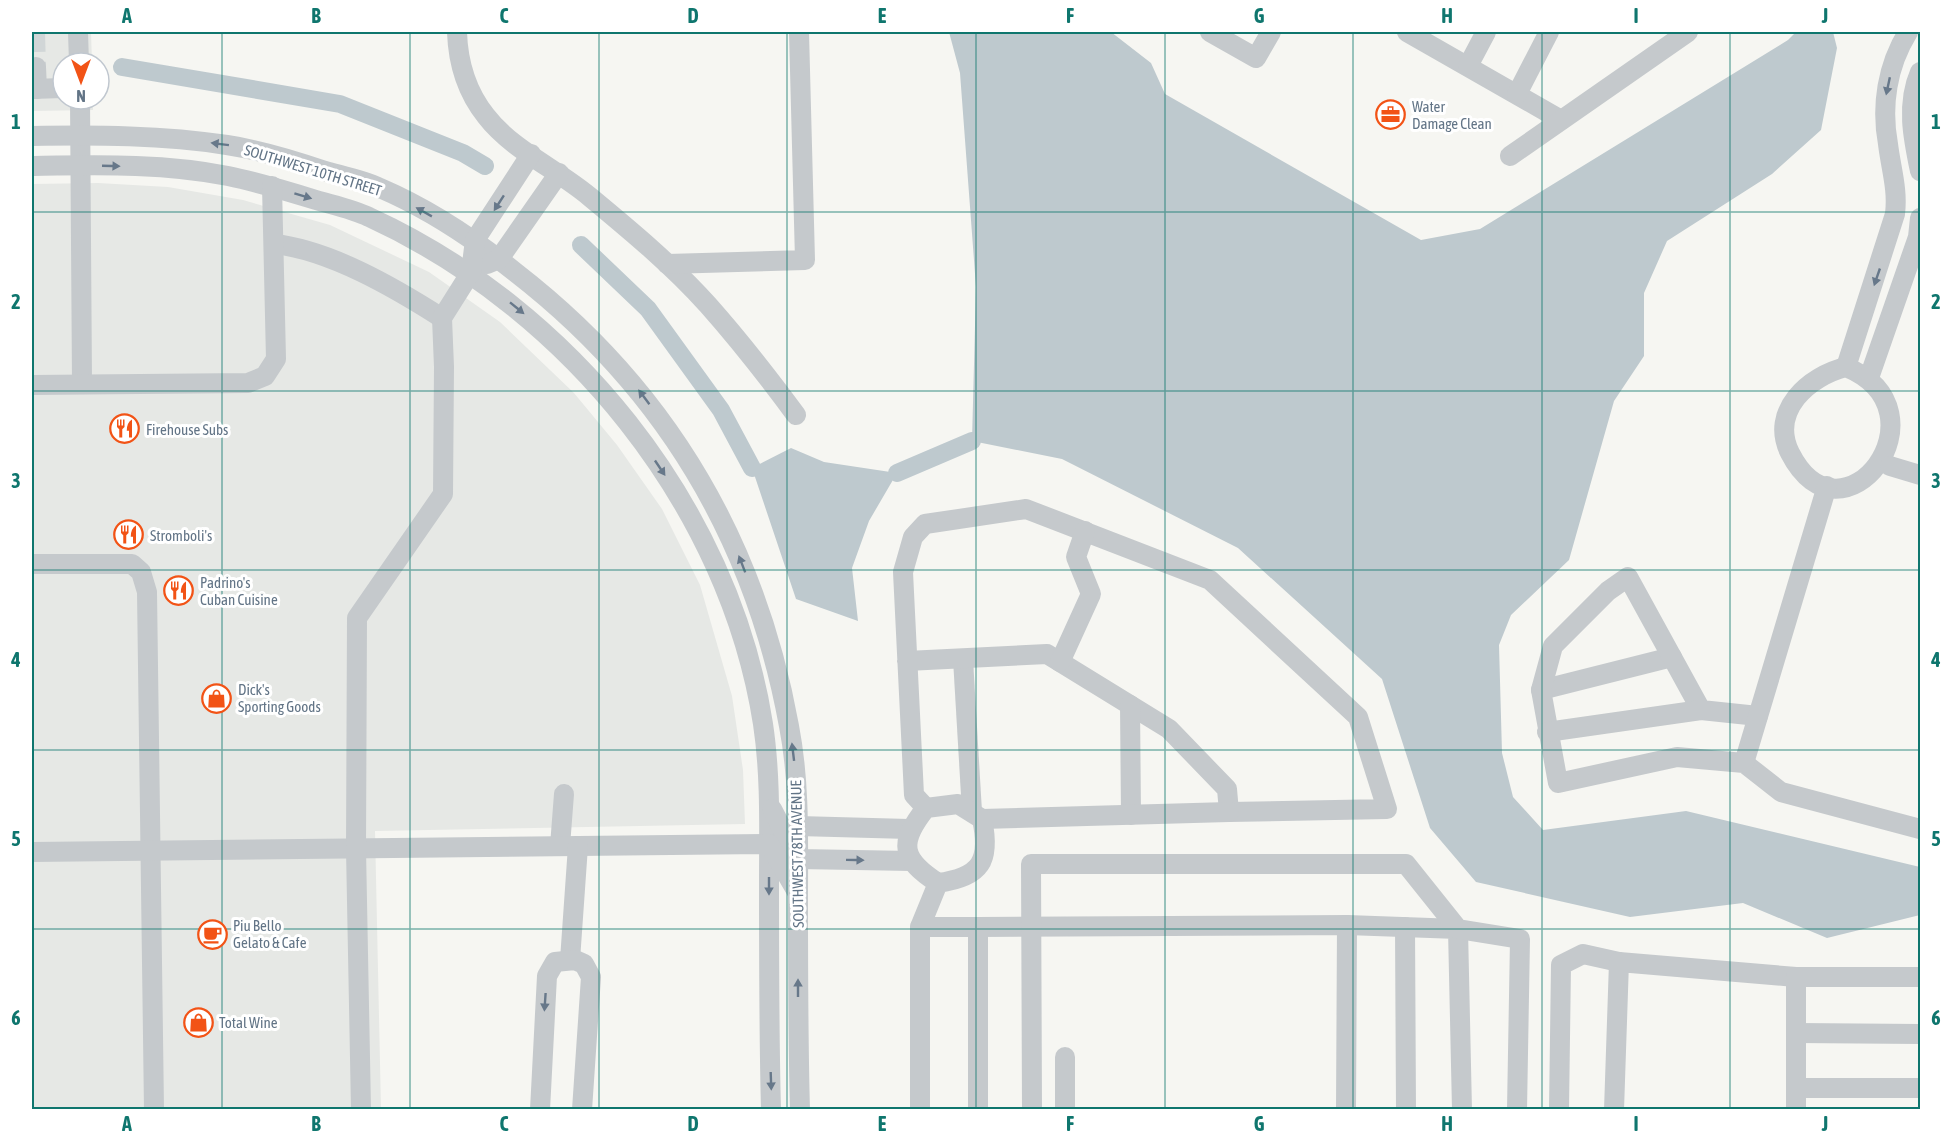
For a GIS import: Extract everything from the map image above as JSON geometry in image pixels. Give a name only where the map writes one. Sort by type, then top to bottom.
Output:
[{"type":"street","points":[[78,32],[79,51]]},
{"type":"street","points":[[457,32],[463,78],[472,98],[488,118],[531,154],[588,195],[667,264],[707,304],[796,415]]},
{"type":"street","points":[[667,264],[805,260],[799,32]]},
{"type":"street","points":[[1210,32],[1257,58],[1271,32]]},
{"type":"street","points":[[1468,66],[1486,32]]},
{"type":"street","points":[[1517,94],[1549,32]]},
{"type":"street","points":[[1510,156],[1688,32]]},
{"type":"street","points":[[1417,34],[1562,120]]},
{"type":"street","points":[[1846,367],[1895,214],[1898,192],[1888,148],[1884,108],[1887,84],[1909,35]]},
{"type":"street","points":[[36,67],[34,89],[51,88]]},
{"type":"street","points":[[1920,72],[1912,91],[1913,137],[1920,171]]},
{"type":"street","points":[[80,111],[82,383]]},
{"type":"street","name":"SOUTHWEST 10TH STREET","points":[[32,136],[158,137],[229,145],[280,157],[379,188],[475,240]]},
{"type":"street","points":[[361,1110],[356,849],[357,618],[443,494],[442,318],[471,272],[475,240],[531,154]]},
{"type":"street","name":"SOUTHWEST 10TH STREET","points":[[32,166],[144,167],[224,175],[272,186],[367,216],[471,272]]},
{"type":"street","points":[[471,272],[499,259],[559,173]]},
{"type":"street","points":[[32,385],[248,383],[265,376],[276,359],[272,186]]},
{"type":"street","points":[[1870,375],[1918,237],[1920,218]]},
{"type":"street","name":"SOUTHWEST 78TH AVENUE","points":[[475,240],[559,306],[626,373],[675,438],[707,488],[738,551],[773,652],[789,727],[797,789],[800,1110]]},
{"type":"street","points":[[273,244],[289,246],[343,264],[442,318]]},
{"type":"street","name":"SOUTHWEST 78TH AVENUE","points":[[471,272],[540,327],[604,392],[663,470],[718,569],[735,613],[762,723],[770,806],[771,1110]]},
{"type":"street","points":[[1864,311],[1891,320]]},
{"type":"street","points":[[1846,367],[1870,375],[1883,384],[1890,394],[1904,424],[1904,434],[1890,466],[1877,478],[1862,486],[1844,488],[1827,486],[1810,478],[1797,466],[1788,450],[1785,432],[1787,414],[1794,398],[1807,384],[1846,367]]},
{"type":"street","points":[[1890,466],[1920,475]]},
{"type":"street","points":[[1744,763],[1827,486]]},
{"type":"street","points":[[926,808],[914,795],[907,661],[903,572],[913,537],[926,524],[1026,509],[1210,580],[1358,717],[1387,809],[1131,815],[977,815],[958,804],[926,808],[909,829],[908,853],[919,871],[938,883],[962,880],[978,867],[987,844],[977,815],[963,659]]},
{"type":"street","points":[[1060,662],[1091,594],[1076,557],[1086,531]]},
{"type":"street","points":[[32,564],[132,564],[141,572],[147,592],[154,1110]]},
{"type":"street","points":[[1701,710],[1628,577],[1608,591],[1553,646],[1541,690],[1558,783],[1677,758],[1744,763],[1781,792],[1920,829]]},
{"type":"street","points":[[907,661],[1047,654],[1169,729],[1195,753],[1227,789],[1229,812]]},
{"type":"street","points":[[1541,690],[1672,657]]},
{"type":"street","points":[[1130,705],[1131,815]]},
{"type":"street","points":[[1547,732],[1701,710],[1758,717]]},
{"type":"street","points":[[564,794],[569,846],[570,960]]},
{"type":"street","points":[[770,806],[798,859],[912,861]]},
{"type":"street","points":[[798,826],[909,829]]},
{"type":"street","points":[[32,852],[769,844],[798,894]]},
{"type":"street","points":[[1032,1110],[1031,864],[1406,864],[1458,929],[1461,1110]]},
{"type":"street","points":[[921,1110],[921,927],[938,883]]},
{"type":"street","points":[[921,927],[1347,925],[1458,929],[1520,939],[1517,1110]]},
{"type":"street","points":[[1346,1110],[1347,925]]},
{"type":"street","points":[[978,927],[978,1110]]},
{"type":"street","points":[[1405,927],[1406,1110]]},
{"type":"street","points":[[1559,1110],[1561,964],[1583,954],[1619,962],[1796,977],[1920,977]]},
{"type":"street","points":[[540,1110],[547,976],[555,962],[570,960],[584,964],[591,977],[582,1110]]},
{"type":"street","points":[[1614,1110],[1619,962]]},
{"type":"street","points":[[1796,977],[1796,1110]]},
{"type":"street","points":[[1796,1033],[1920,1034]]},
{"type":"street","points":[[1065,1058],[1065,1110]]},
{"type":"street","points":[[1796,1088],[1920,1088]]},
{"type":"shaded area","points":[[32,32],[91,32],[92,51],[51,51],[51,111],[32,111]]},
{"type":"shaded area","points":[[949,32],[1111,32],[1151,63],[1165,94],[1421,240],[1480,229],[1788,40],[1796,32],[1833,32],[1837,48],[1821,130],[1772,174],[1667,241],[1644,293],[1644,356],[1614,401],[1569,560],[1511,615],[1499,645],[1502,753],[1513,797],[1543,830],[1686,811],[1920,867],[1920,915],[1827,938],[1743,903],[1630,917],[1476,882],[1430,828],[1382,679],[1238,548],[1062,459],[972,441],[976,287],[960,73]]},
{"type":"shaded area","points":[[98,183],[168,187],[243,200],[330,225],[429,272],[500,322],[574,393],[617,445],[662,509],[700,585],[732,696],[743,770],[745,824],[375,831],[381,1109],[32,1109],[32,184]]},
{"type":"shaded area","points":[[791,448],[824,462],[897,473],[869,521],[852,568],[858,621],[796,599],[752,468]]},
{"type":"waterway","points":[[122,67],[340,104],[463,153],[485,166]]},
{"type":"waterway","points":[[581,245],[648,309],[721,410],[752,468]]},
{"type":"waterway","points":[[897,473],[972,441]]},
{"type":"tunnel","points":[[35,32],[36,67]]},
{"type":"place","name":"Water Damage Clean","points":[[1391,115]]},
{"type":"place","name":"Firehouse Subs","points":[[125,429]]},
{"type":"place","name":"Stromboli's","points":[[129,535]]},
{"type":"place","name":"Padrino's Cuban Cuisine","points":[[179,591]]},
{"type":"place","name":"Dick's Sporting Goods","points":[[217,698]]},
{"type":"place","name":"Piu Bello Gelato & Cafe","points":[[212,934]]},
{"type":"place","name":"Total Wine","points":[[198,1022]]}]
